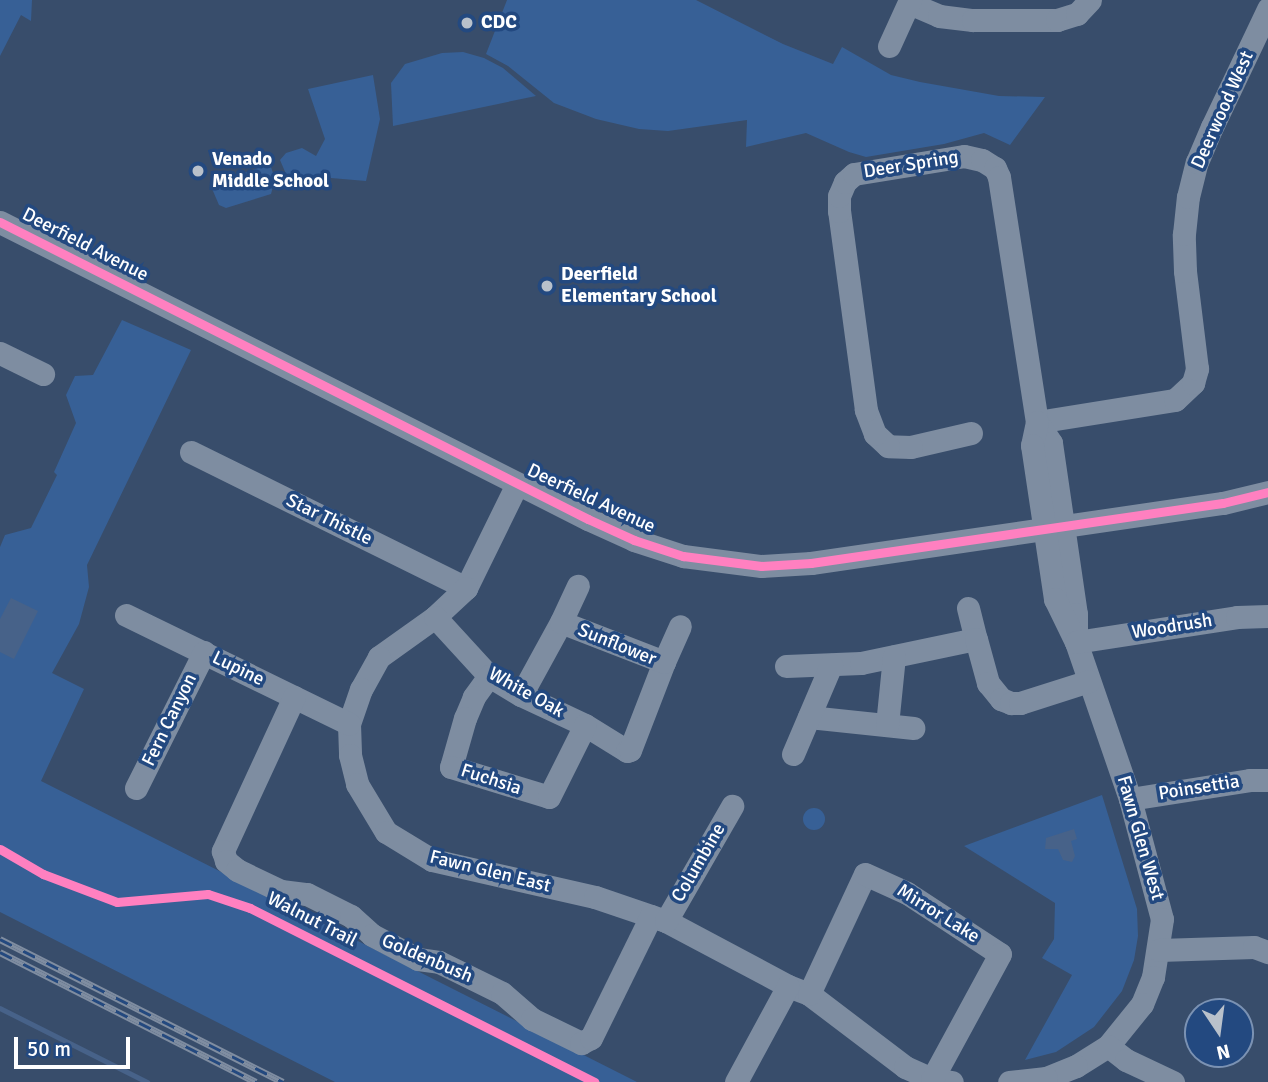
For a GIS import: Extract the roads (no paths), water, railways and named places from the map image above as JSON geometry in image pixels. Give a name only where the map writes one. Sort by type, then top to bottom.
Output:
[{"type":"street","points":[[889,46],[909,2],[939,16],[973,20],[1057,20],[1077,14],[1090,0]]},
{"type":"street","name":"Deerwood West","points":[[1037,422],[1175,400],[1193,383],[1197,369],[1184,247],[1188,197],[1212,127],[1268,9]]},
{"type":"street","name":"Deer Spring","points":[[971,433],[911,447],[888,446],[875,434],[866,410],[839,211],[839,196],[845,182],[854,174],[964,156],[982,160],[995,169],[1001,187],[1037,422],[1032,445],[1054,527]]},
{"type":"street","name":"Deerfield Avenue","points":[[0,222],[517,484],[634,540],[683,556],[721,563],[761,566],[811,563],[1223,503],[1268,492]]},
{"type":"street","points":[[0,353],[43,374]]},
{"type":"street","name":"Star Thistle","points":[[191,452],[466,588]]},
{"type":"street","name":"Fawn Glen East","points":[[517,484],[466,588],[435,617],[379,657],[361,689],[349,724],[350,755],[357,784],[386,832],[432,860],[596,897],[658,919],[799,990]]},
{"type":"street","name":"Deerfield Avenue","points":[[1223,503],[1268,506]]},
{"type":"street","name":"Fawn Glen West","points":[[1010,1082],[1046,1080],[1076,1066],[1108,1046],[1142,1004],[1153,977],[1162,919],[1130,799],[1076,642],[1076,614],[1054,527]]},
{"type":"street","points":[[561,622],[578,586]]},
{"type":"street","points":[[968,608],[988,683],[1001,699],[1020,703],[1089,681]]},
{"type":"street","name":"Lupine","points":[[126,615],[349,724]]},
{"type":"street","name":"Woodrush","points":[[1076,642],[1237,617],[1268,616]]},
{"type":"street","name":"White Oak","points":[[435,617],[489,676],[585,725],[629,751]]},
{"type":"street","name":"Sunflower","points":[[522,695],[561,622],[664,662],[629,751]]},
{"type":"street","points":[[664,662],[680,626]]},
{"type":"street","points":[[786,666],[831,665],[894,656],[976,639]]},
{"type":"street","name":"Fern Canyon","points":[[136,788],[204,652]]},
{"type":"street","points":[[887,725],[894,656]]},
{"type":"street","points":[[793,754],[831,665]]},
{"type":"street","name":"Fuchsia","points":[[489,676],[469,708],[451,767],[549,797],[585,725]]},
{"type":"street","name":"Goldenbush","points":[[294,697],[223,850],[226,861],[237,870],[281,891],[307,894],[357,920],[372,935],[418,959],[439,962],[502,993],[532,1019],[581,1043],[591,1038],[658,919]]},
{"type":"street","points":[[809,717],[913,728]]},
{"type":"street","name":"Poinsettia","points":[[1130,799],[1250,780],[1268,780]]},
{"type":"street","name":"Columbine","points":[[658,919],[732,806]]},
{"type":"street","name":"Mirror Lake","points":[[799,990],[865,874],[908,892],[1000,954],[942,1080]]},
{"type":"street","points":[[1159,950],[1254,947],[1268,952]]},
{"type":"street","points":[[736,1082],[799,990],[905,1067],[942,1080]]},
{"type":"street","points":[[1108,1046],[1126,1060],[1173,1082]]},
{"type":"waterway","points":[[0,1008],[147,1082]]},
{"type":"railway","points":[[0,939],[283,1082]]},
{"type":"railway","points":[[0,952],[256,1082]]},
{"type":"place","name":"CDC","points":[[467,23]]},
{"type":"place","name":"Venado Middle School","points":[[198,171]]},
{"type":"place","name":"Deerfield Elementary School","points":[[547,286]]}]
